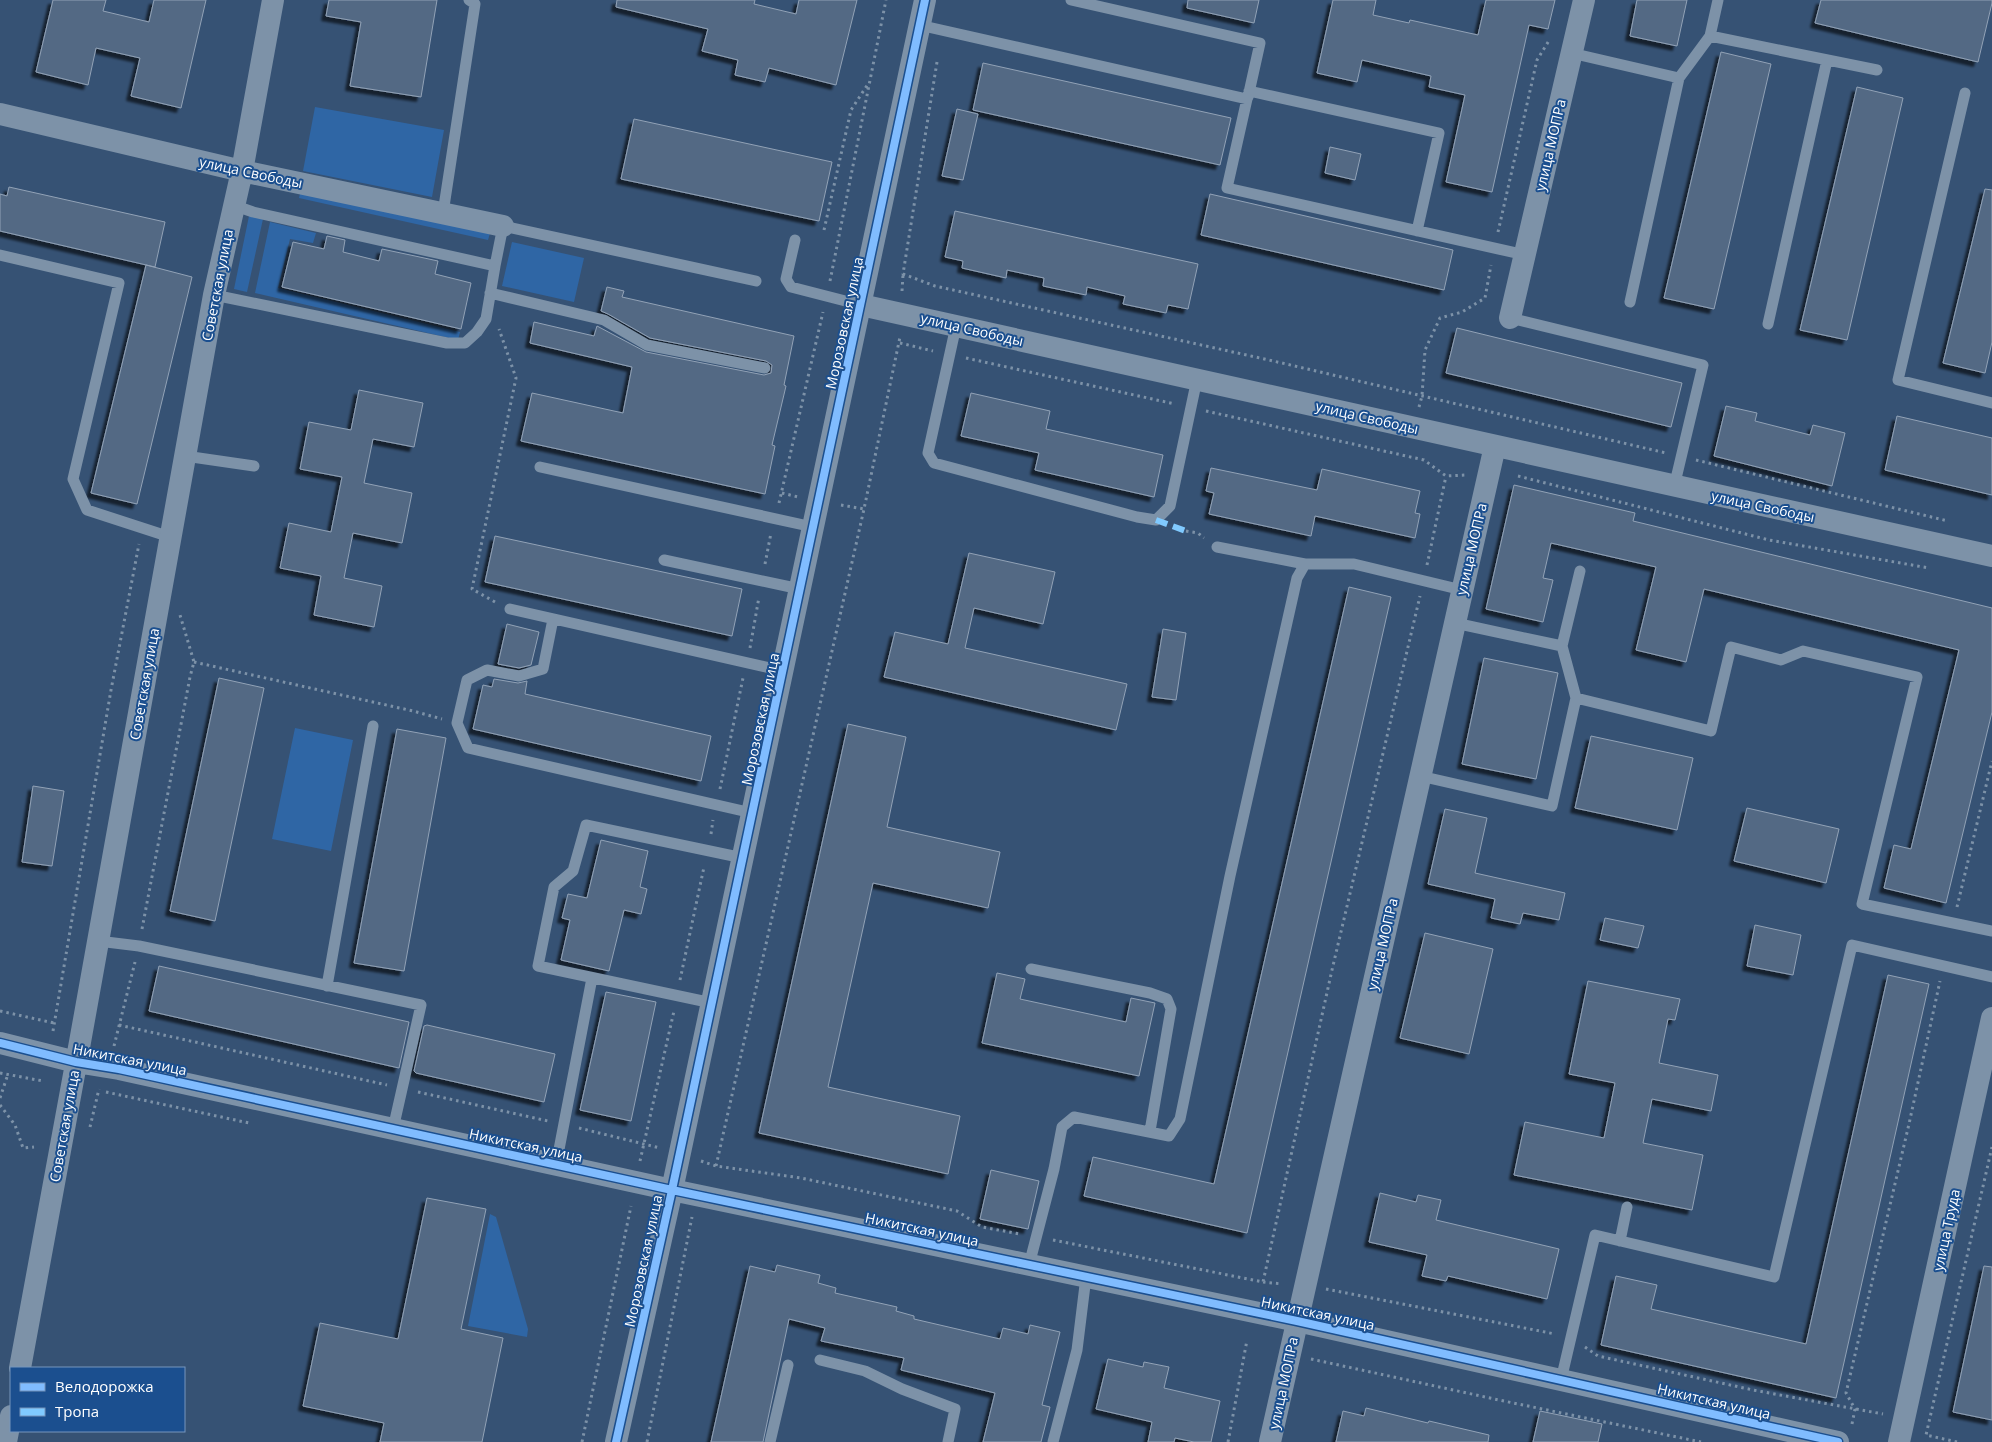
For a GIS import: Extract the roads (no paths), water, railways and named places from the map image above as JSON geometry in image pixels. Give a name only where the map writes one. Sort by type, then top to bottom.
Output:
[{"type":"street","name":"Советская улица","points":[[20,1367],[214,294],[232,205],[242,171],[273,0]]},
{"type":"street","name":"Морозовская улица","points":[[616,1442],[672,1190],[925,0]]},
{"type":"street","name":"улица МОПРа","points":[[1510,318],[1584,0]]},
{"type":"street","name":"улица Свободы","points":[[0,114],[242,171],[503,226]]},
{"type":"street","name":"улица Свободы","points":[[861,305],[1674,487],[1992,556]]},
{"type":"street","name":"улица МОПРа","points":[[1270,1442],[1495,446]]},
{"type":"street","name":"улица Труда","points":[[1899,1442],[1992,1018]]},
{"type":"street","name":"Никитская улица","points":[[0,1043],[76,1062],[119,1069],[672,1190],[1296,1321],[1838,1442]]},
{"type":"street","points":[[9,1442],[10,1429]]},
{"type":"lane","points":[[443,213],[475,4],[470,0]]},
{"type":"lane","points":[[1071,0],[1260,42],[1227,188],[1525,255]]},
{"type":"lane","points":[[1630,302],[1679,78],[1710,36],[1718,0]]},
{"type":"lane","points":[[919,25],[1248,95],[1439,133],[1417,231]]},
{"type":"lane","points":[[1710,36],[1877,70]]},
{"type":"lane","points":[[1571,54],[1679,78]]},
{"type":"lane","points":[[1768,324],[1827,60]]},
{"type":"lane","points":[[1965,93],[1898,380],[1992,403]]},
{"type":"lane","points":[[232,205],[263,214],[494,266]]},
{"type":"lane","points":[[214,294],[447,343],[465,343],[477,332],[486,319],[494,266],[503,226],[756,281]]},
{"type":"lane","name":"улица Свободы","points":[[795,240],[786,279],[791,287],[861,305]]},
{"type":"lane","points":[[0,255],[119,283],[73,479],[87,510],[170,537]]},
{"type":"lane","points":[[490,293],[604,320],[648,345],[765,368]]},
{"type":"lane","points":[[1510,318],[1703,365],[1674,487]]},
{"type":"lane","points":[[956,326],[928,453],[934,463],[1137,517],[1156,520],[1170,506],[1196,379]]},
{"type":"lane","points":[[185,456],[254,466]]},
{"type":"lane","points":[[540,467],[813,527]]},
{"type":"lane","points":[[1217,547],[1304,564],[1354,564],[1462,590]]},
{"type":"lane","points":[[664,560],[800,589]]},
{"type":"lane","points":[[1029,1265],[1054,1169],[1062,1127],[1074,1117],[1169,1136],[1180,1120],[1230,876],[1296,578],[1304,564]]},
{"type":"lane","points":[[1420,776],[1552,806],[1576,698],[1562,646],[1580,571]]},
{"type":"lane","points":[[510,609],[782,671]]},
{"type":"lane","points":[[553,619],[543,669],[519,676],[487,670],[467,680],[457,723],[468,748],[752,813]]},
{"type":"lane","points":[[1454,623],[1562,646]]},
{"type":"lane","points":[[1576,698],[1711,731],[1731,647],[1782,660],[1803,651],[1917,677],[1862,904],[1992,931]]},
{"type":"lane","points":[[327,986],[373,726]]},
{"type":"lane","points":[[712,1003],[538,966],[554,887],[573,871],[586,825],[743,858]]},
{"type":"lane","points":[[98,941],[139,946],[421,1005],[404,1088],[393,1129]]},
{"type":"lane","points":[[1561,1380],[1595,1235],[1774,1277],[1852,945],[1992,977]]},
{"type":"lane","points":[[1031,969],[1150,993],[1167,999],[1171,1009],[1150,1131]]},
{"type":"lane","points":[[556,1165],[592,978]]},
{"type":"lane","points":[[1620,1241],[1627,1207]]},
{"type":"lane","points":[[1053,1442],[1077,1350],[1086,1276]]},
{"type":"lane","points":[[820,1360],[865,1372],[902,1389],[955,1409],[948,1442]]},
{"type":"lane","points":[[770,1442],[788,1365]]}]
